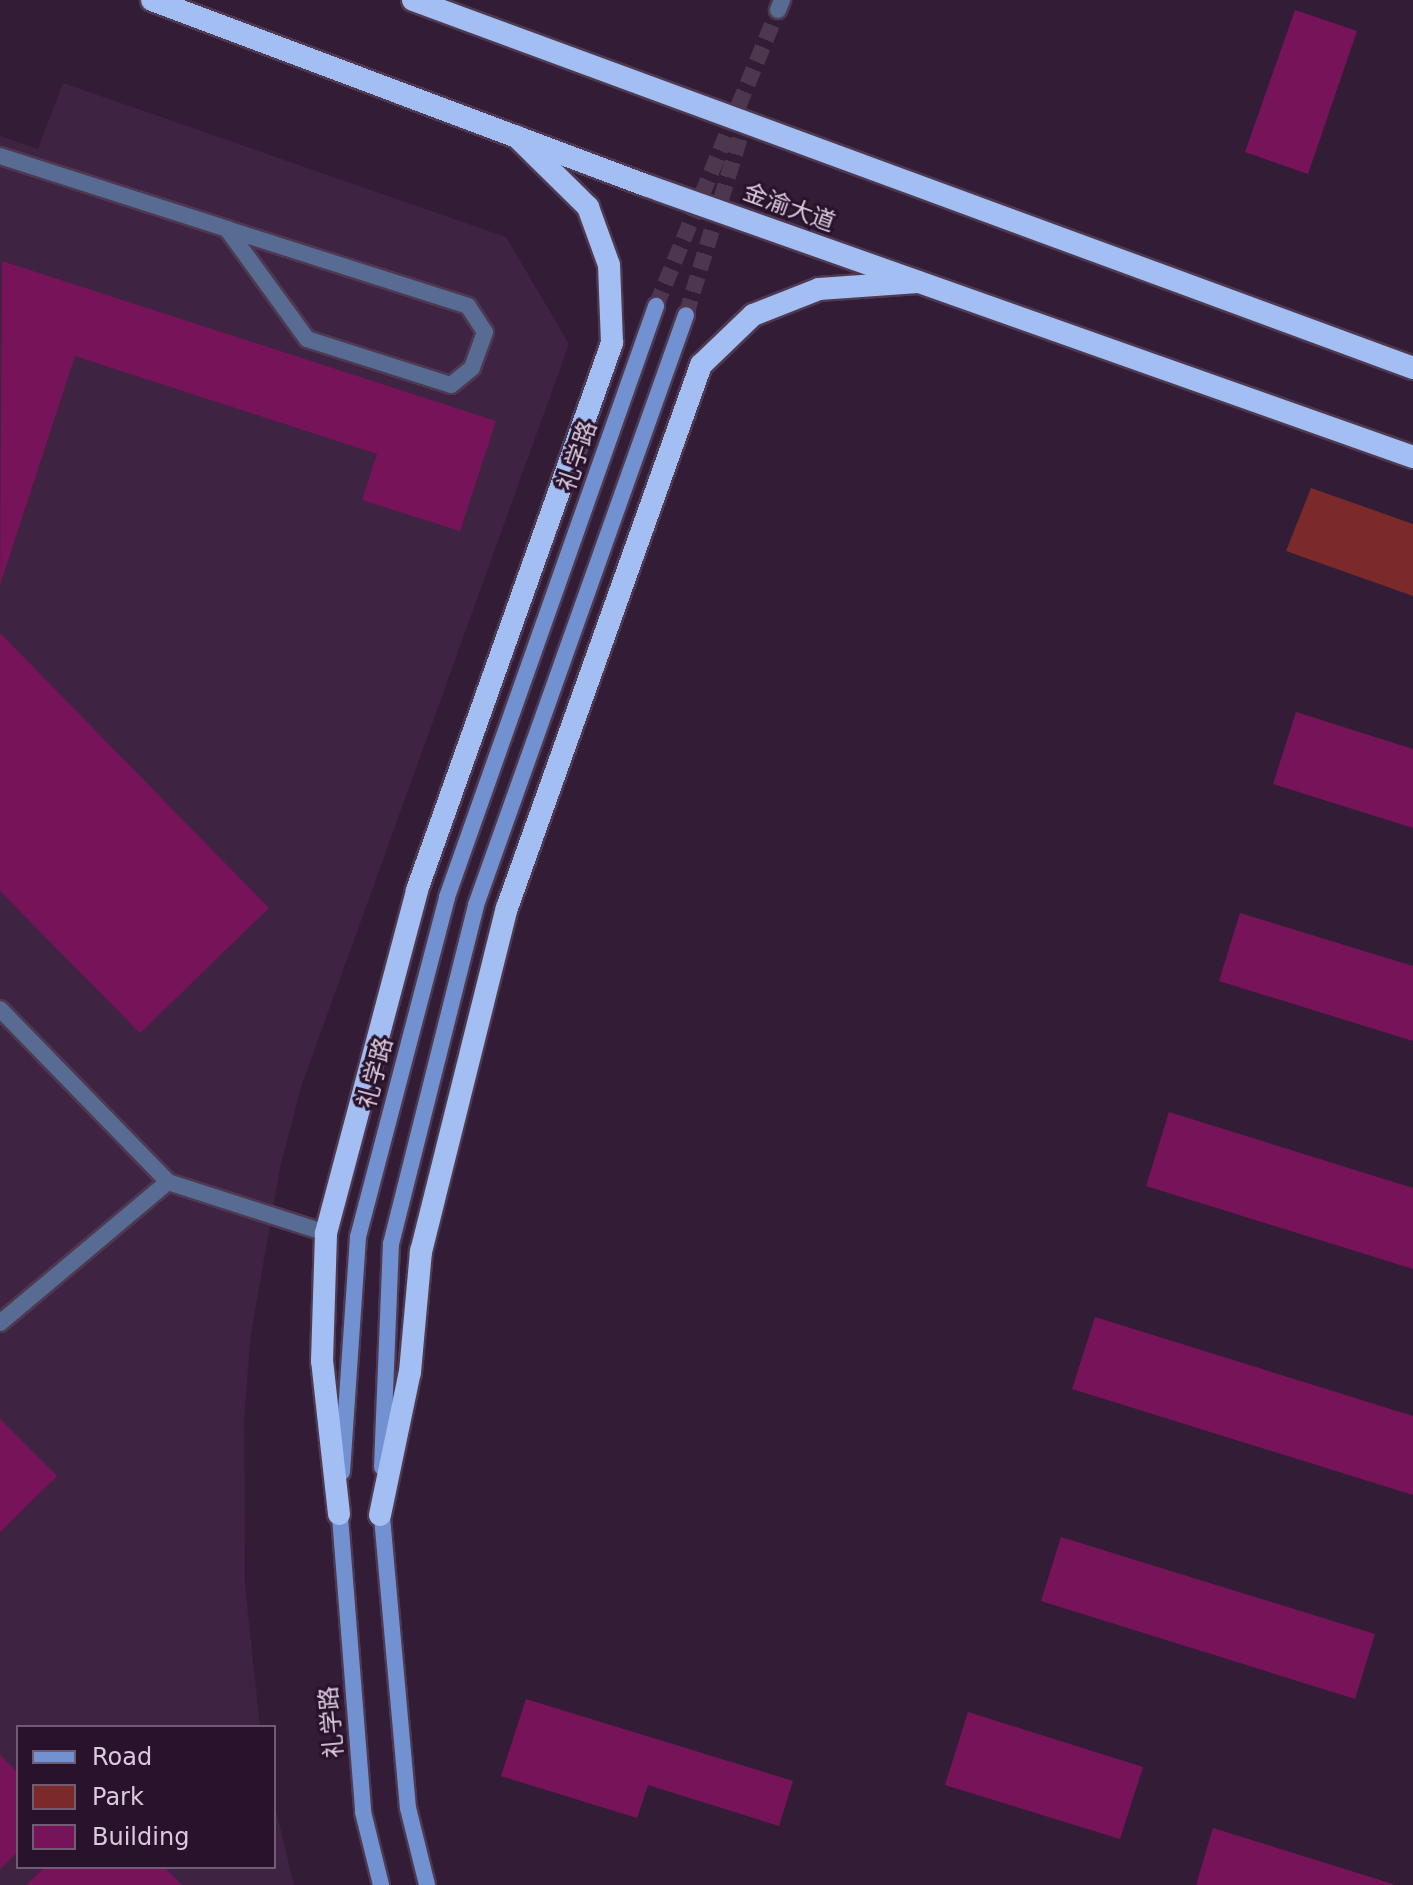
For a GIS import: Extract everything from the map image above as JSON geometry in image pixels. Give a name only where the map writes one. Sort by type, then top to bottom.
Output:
[{"type":"highway","name":"金渝大道","points":[[152,0],[517,137],[1413,457]]},
{"type":"highway","points":[[413,0],[1130,269],[1413,368]]},
{"type":"highway","points":[[339,1514],[322,1361],[326,1233],[417,890],[612,343],[609,265],[588,207],[517,137]]},
{"type":"highway","points":[[380,1515],[410,1372],[421,1252],[507,908],[701,365],[753,315],[806,294],[918,282]]},
{"type":"main road","name":"礼学路","points":[[381,1885],[363,1812],[339,1514],[358,1237],[443,913],[656,306]]},
{"type":"main road","points":[[427,1885],[408,1808],[380,1515],[391,1244],[472,920],[686,315]]},
{"type":"street","points":[[0,156],[468,306],[485,332],[472,368],[451,385],[307,339],[227,229]]},
{"type":"street","points":[[0,1009],[168,1182],[326,1233]]},
{"type":"street","points":[[0,1323],[168,1182]]},
{"type":"shaded area","points":[[63,83],[506,237],[569,344],[301,1087],[280,1168],[251,1334],[244,1417],[245,1585],[260,1725],[16,1725],[16,1869],[276,1869],[276,1810],[294,1885],[0,1885],[0,136],[38,149]]},
{"type":"green space","points":[[1311,488],[1413,524],[1413,596],[1286,551]]},
{"type":"building","points":[[1295,10],[1357,31],[1308,174],[1245,152]]},
{"type":"building","points":[[2,261],[496,421],[460,531],[362,500],[377,454],[75,356],[0,585]]},
{"type":"building","points":[[0,633],[269,908],[140,1033],[0,891]]},
{"type":"building","points":[[1296,712],[1413,749],[1413,828],[1273,784]]},
{"type":"building","points":[[1240,913],[1413,966],[1413,1041],[1219,981]]},
{"type":"building","points":[[1169,1112],[1413,1188],[1413,1269],[1146,1186]]},
{"type":"building","points":[[1095,1317],[1413,1416],[1413,1495],[1072,1389]]},
{"type":"building","points":[[0,1419],[57,1476],[0,1532]]},
{"type":"building","points":[[1061,1537],[1375,1634],[1355,1699],[1041,1601]]},
{"type":"building","points":[[526,1699],[793,1781],[779,1826],[648,1785],[637,1818],[501,1776]]},
{"type":"building","points":[[968,1712],[1143,1767],[1120,1839],[945,1785]]},
{"type":"building","points":[[0,1755],[16,1771],[16,1854],[0,1869]]},
{"type":"building","points":[[1213,1828],[1393,1884],[1393,1885],[1196,1885]]},
{"type":"building","points":[[43,1869],[166,1869],[182,1885],[26,1885]]},
{"type":"tunnel","points":[[656,306],[778,10]]},
{"type":"tunnel","points":[[686,315],[748,111]]}]
